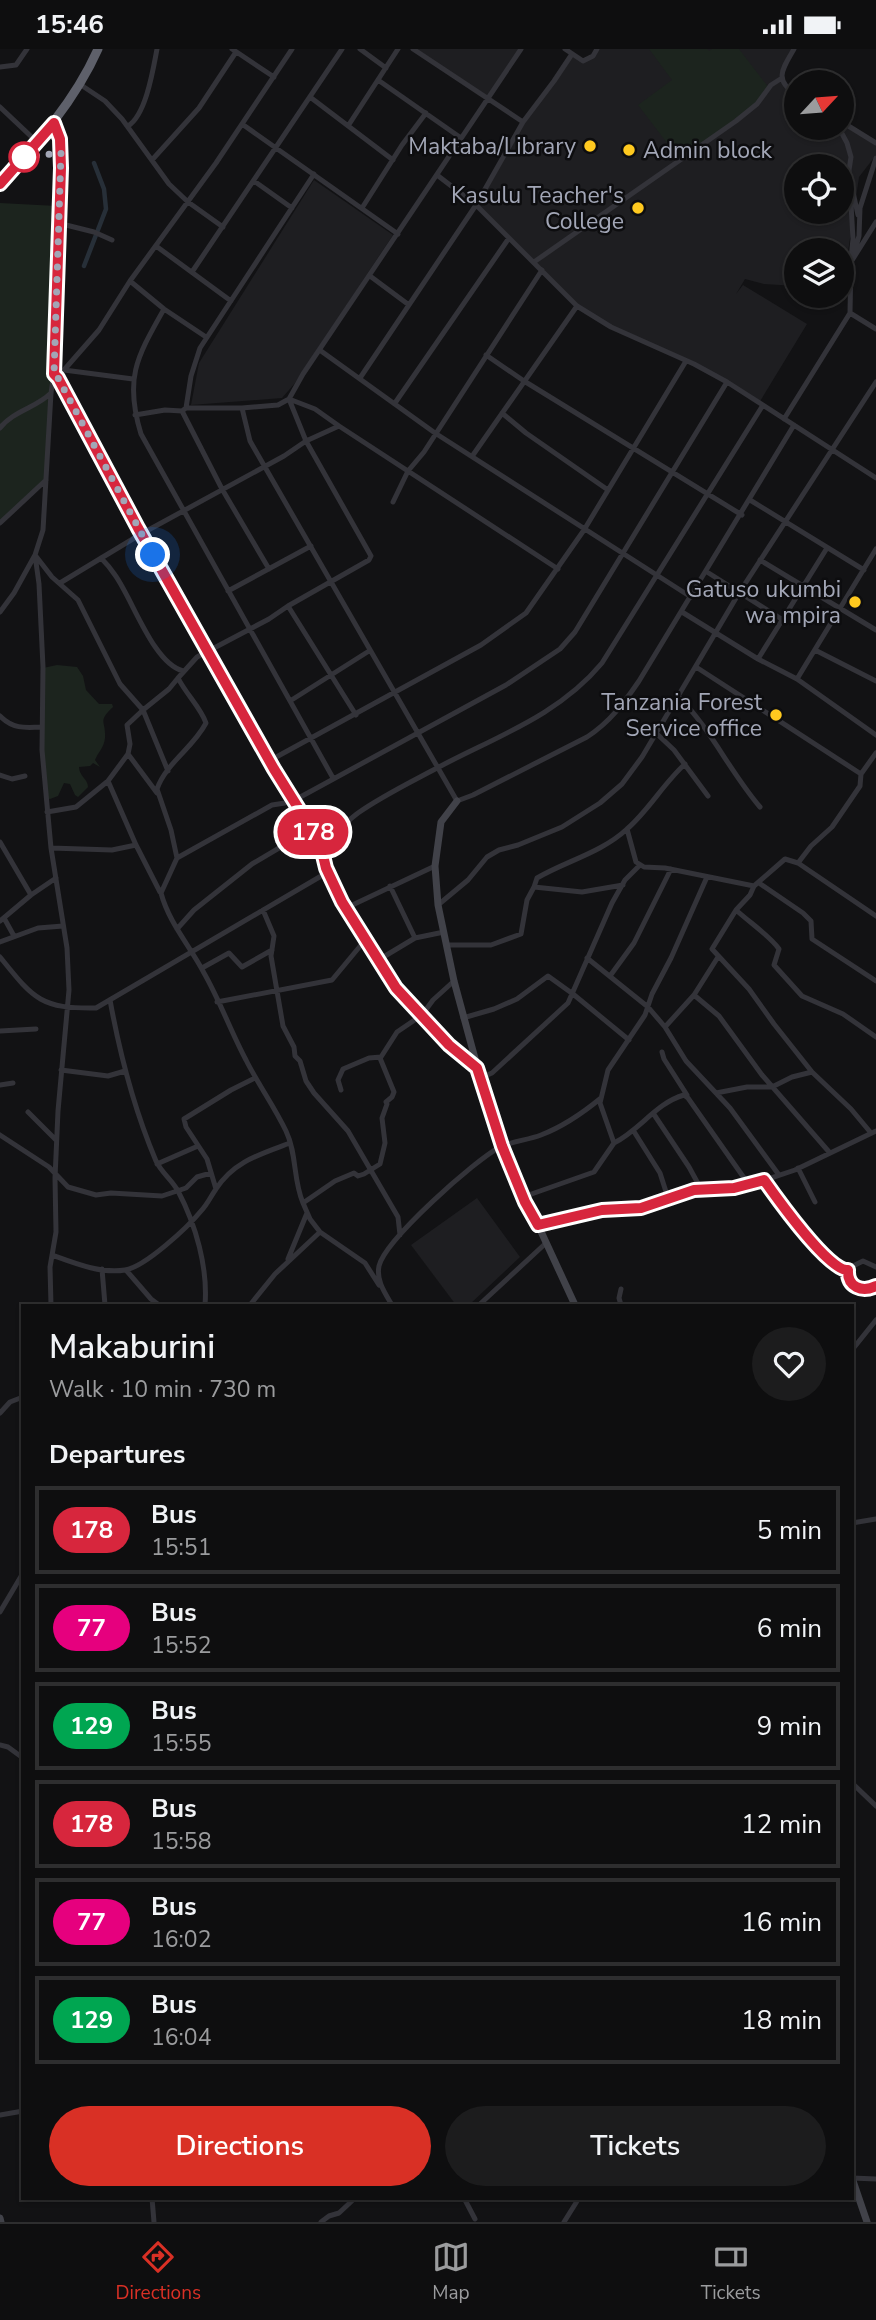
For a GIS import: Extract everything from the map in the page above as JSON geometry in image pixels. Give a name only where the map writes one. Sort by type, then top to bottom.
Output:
[{"type":"highway","points":[[0,184],[54,123],[81,85],[98,49]]},
{"type":"street","points":[[0,67],[16,65],[27,49]]},
{"type":"street","points":[[128,126],[136,120],[141,109],[157,49]]},
{"type":"street","points":[[64,370],[99,330],[130,281],[188,202],[292,49]]},
{"type":"street","points":[[192,272],[342,49]]},
{"type":"street","points":[[360,49],[386,68]]},
{"type":"street","points":[[348,125],[398,49]]},
{"type":"street","points":[[413,49],[523,122]]},
{"type":"street","points":[[135,415],[165,410],[278,405],[289,399],[303,374],[522,49]]},
{"type":"street","points":[[565,49],[583,61],[597,49]]},
{"type":"street","points":[[784,82],[782,71],[794,49]]},
{"type":"street","points":[[152,160],[198,108],[234,50],[274,77]]},
{"type":"street","points":[[360,378],[475,205],[523,122],[572,54]]},
{"type":"street","points":[[534,262],[736,121],[757,104],[771,85],[782,78]]},
{"type":"street","points":[[378,80],[461,138]]},
{"type":"street","points":[[81,85],[106,101],[128,126],[169,184],[188,202],[223,227]]},
{"type":"street","points":[[310,97],[393,160]]},
{"type":"street","points":[[0,107],[37,142]]},
{"type":"street","points":[[362,208],[426,113]]},
{"type":"street","points":[[0,612],[35,555],[43,530],[54,371],[58,223],[60,139],[54,123]]},
{"type":"street","points":[[242,124],[398,234]]},
{"type":"street","points":[[854,129],[876,143]]},
{"type":"street","points":[[854,250],[859,236],[862,203],[876,158]]},
{"type":"street","points":[[269,569],[222,489],[184,410],[191,376],[206,337],[314,174]]},
{"type":"street","points":[[437,175],[475,205],[577,306],[611,327],[727,382],[876,478]]},
{"type":"street","points":[[254,181],[292,208]]},
{"type":"street","points":[[854,193],[860,220]]},
{"type":"street","points":[[854,255],[876,222]]},
{"type":"street","points":[[58,223],[97,233],[112,240]]},
{"type":"street","points":[[395,403],[509,238]]},
{"type":"street","points":[[156,246],[231,302]]},
{"type":"street","points":[[393,502],[408,471],[542,270]]},
{"type":"street","points":[[370,276],[410,305]]},
{"type":"street","points":[[130,281],[164,309],[206,337]]},
{"type":"street","points":[[473,455],[577,306]]},
{"type":"street","points":[[784,419],[850,313],[850,308]]},
{"type":"street","points":[[164,309],[137,359],[133,379],[135,415],[141,434],[333,778]]},
{"type":"street","points":[[850,313],[876,329]]},
{"type":"street","points":[[321,351],[435,433],[691,597]]},
{"type":"street","points":[[486,355],[742,515]]},
{"type":"street","points":[[269,761],[498,635],[526,613],[584,530],[686,361]]},
{"type":"street","points":[[54,371],[133,379]]},
{"type":"street","points":[[54,371],[141,534],[291,799],[320,843],[328,872],[346,908],[396,988],[449,1045],[477,1068]]},
{"type":"street","points":[[161,893],[177,858],[272,805],[285,803],[506,685],[560,649],[575,632],[727,382]]},
{"type":"street","points":[[438,905],[468,880],[487,857],[555,830],[600,803],[622,784],[642,757],[739,593],[876,382]]},
{"type":"street","points":[[0,428],[10,417],[45,399],[51,393]]},
{"type":"street","points":[[289,399],[314,409],[558,569]]},
{"type":"street","points":[[47,812],[76,807],[108,781],[128,754],[130,744],[127,725],[169,689],[197,657],[250,630],[288,605],[369,560],[371,556],[306,441],[289,399]]},
{"type":"street","points":[[320,843],[358,814],[438,768],[520,727],[554,707],[585,683],[602,663],[763,405]]},
{"type":"street","points":[[242,408],[250,441],[457,801]]},
{"type":"street","points":[[502,413],[608,490]]},
{"type":"street","points":[[575,1304],[523,1197],[502,1146],[463,1018],[438,905],[435,866],[441,822],[457,801],[474,795],[587,737],[617,712],[707,572],[794,425]]},
{"type":"street","points":[[60,583],[306,441],[339,426]]},
{"type":"street","points":[[0,523],[47,480]]},
{"type":"street","points":[[750,501],[863,570]]},
{"type":"street","points":[[228,591],[311,546]]},
{"type":"street","points":[[758,659],[827,548]]},
{"type":"street","points":[[797,680],[876,549]]},
{"type":"street","points":[[35,555],[78,600],[120,684],[143,711],[168,771]]},
{"type":"street","points":[[35,555],[43,666],[41,750],[68,971],[68,1009],[56,1140],[56,1233],[49,1280],[51,1304]]},
{"type":"street","points":[[101,558],[116,575],[157,648],[171,666],[183,671]]},
{"type":"street","points":[[761,560],[876,630]]},
{"type":"street","points":[[707,572],[783,620]]},
{"type":"street","points":[[288,605],[356,715]]},
{"type":"street","points":[[682,612],[797,680],[876,735]]},
{"type":"street","points":[[815,650],[876,681]]},
{"type":"street","points":[[290,701],[369,651]]},
{"type":"street","points":[[696,667],[862,774]]},
{"type":"street","points":[[158,793],[158,785],[193,744],[206,723],[178,678]]},
{"type":"street","points":[[678,696],[697,716],[760,807]]},
{"type":"street","points":[[0,716],[8,725],[20,728],[42,727]]},
{"type":"street","points":[[656,733],[685,764],[708,796]]},
{"type":"street","points":[[798,863],[832,827],[860,786],[862,774],[876,753]]},
{"type":"street","points":[[128,754],[158,793],[177,858]]},
{"type":"street","points":[[446,945],[491,945],[521,934],[527,900],[537,878],[579,859],[627,829],[685,764]]},
{"type":"street","points":[[0,775],[12,779],[25,776]]},
{"type":"street","points":[[108,781],[177,929],[202,968],[255,1078],[285,1128],[296,1182],[307,1213],[320,1231],[365,1263],[391,1304]]},
{"type":"street","points":[[177,929],[194,910],[252,864],[301,835],[306,821]]},
{"type":"street","points":[[627,829],[636,862],[640,865],[756,884],[803,913],[811,921],[812,939],[876,981]]},
{"type":"street","points":[[0,842],[31,894]]},
{"type":"street","points":[[51,848],[112,850],[136,845]]},
{"type":"street","points":[[538,1225],[602,1210],[641,1208],[701,1189],[749,1185],[798,1168],[874,1132],[812,1072],[750,989],[712,949],[756,884],[785,859],[798,863],[876,916]]},
{"type":"street","points":[[480,1078],[492,1073],[562,1009],[573,994],[601,924],[623,885],[640,865]]},
{"type":"street","points":[[346,908],[435,866]]},
{"type":"street","points":[[610,976],[634,943],[671,869]]},
{"type":"street","points":[[0,957],[25,988],[41,1002],[68,1009],[96,1008],[328,872]]},
{"type":"street","points":[[614,1143],[600,1098],[608,1070],[648,1006],[707,877]]},
{"type":"street","points":[[3,918],[31,894],[56,878]]},
{"type":"street","points":[[534,887],[582,892],[623,885]]},
{"type":"street","points":[[390,886],[415,937]]},
{"type":"street","points":[[0,909],[14,936]]},
{"type":"street","points":[[263,910],[274,936],[272,950],[277,990],[285,1031],[294,1047],[295,1056],[304,1070],[306,1081],[348,1131],[371,1170],[398,1217],[400,1235]]},
{"type":"street","points":[[736,910],[773,940],[779,949],[774,965],[802,996],[843,1014],[874,1035],[876,1025]]},
{"type":"street","points":[[0,942],[37,928],[63,926]]},
{"type":"street","points":[[380,959],[415,937],[444,932]]},
{"type":"street","points":[[217,1002],[332,980],[366,939]]},
{"type":"street","points":[[202,968],[229,953],[242,967],[272,950]]},
{"type":"street","points":[[665,1027],[694,995],[718,957]]},
{"type":"street","points":[[587,958],[648,1006],[686,1061],[716,1093],[779,1175]]},
{"type":"street","points":[[463,1018],[517,999],[548,976],[629,1040]]},
{"type":"street","points":[[380,1058],[397,1032],[422,1015],[433,1000],[454,981]]},
{"type":"street","points":[[694,995],[719,1016],[772,1087],[830,1153]]},
{"type":"street","points":[[110,1000],[125,1071],[157,1164],[177,1190],[191,1222],[203,1264],[207,1289],[205,1304]]},
{"type":"street","points":[[0,1031],[36,1030]]},
{"type":"street","points":[[662,1052],[688,1098],[749,1185]]},
{"type":"street","points":[[341,1090],[338,1080],[343,1069],[369,1058],[380,1058]]},
{"type":"street","points":[[303,1203],[335,1181],[354,1173],[358,1175],[380,1164],[385,1143],[382,1118],[386,1102],[394,1092],[380,1058]]},
{"type":"street","points":[[61,1070],[108,1076],[125,1071]]},
{"type":"street","points":[[716,1093],[747,1087],[772,1087],[792,1077],[812,1072]]},
{"type":"street","points":[[216,1189],[206,1159],[184,1119],[255,1078]]},
{"type":"street","points":[[0,1085],[13,1083]]},
{"type":"street","points":[[523,1197],[594,1172],[614,1143],[675,1098],[684,1095],[688,1098]]},
{"type":"street","points":[[381,1289],[378,1269],[388,1248],[418,1215],[463,1174],[502,1146],[548,1132],[600,1098]]},
{"type":"street","points":[[29,1112],[56,1140]]},
{"type":"street","points":[[653,1113],[701,1189]]},
{"type":"street","points":[[633,1130],[660,1173],[668,1198]]},
{"type":"street","points":[[0,1135],[47,1165],[68,1187],[96,1195],[111,1193],[162,1196],[186,1188],[197,1177],[211,1173]]},
{"type":"street","points":[[52,1255],[73,1263],[126,1271],[145,1262],[191,1222],[204,1209],[231,1170],[243,1161],[290,1143]]},
{"type":"street","points":[[157,1164],[198,1146]]},
{"type":"street","points":[[798,1168],[815,1202]]},
{"type":"street","points":[[764,1180],[817,1248],[838,1269],[848,1270],[863,1261],[876,1267]]},
{"type":"street","points":[[287,1262],[307,1213]]},
{"type":"street","points":[[251,1304],[287,1262],[320,1231]]},
{"type":"street","points":[[480,1304],[546,1243]]},
{"type":"street","points":[[102,1269],[106,1304]]},
{"type":"street","points":[[848,1270],[849,1281],[854,1287],[869,1290],[876,1286]]},
{"type":"street","points":[[126,1271],[157,1304]]},
{"type":"street","points":[[621,1289],[621,1304]]},
{"type":"street","points":[[854,1348],[876,1320]]},
{"type":"street","points":[[0,1412],[10,1402],[21,1398]]},
{"type":"street","points":[[854,1523],[876,1519]]},
{"type":"street","points":[[0,1612],[21,1576]]},
{"type":"street","points":[[0,1745],[21,1757]]},
{"type":"street","points":[[854,1785],[876,1806]]},
{"type":"street","points":[[0,2115],[21,2111]]},
{"type":"street","points":[[854,2178],[876,2179]]},
{"type":"street","points":[[854,2184],[867,2222]]},
{"type":"street","points":[[152,2200],[154,2222]]},
{"type":"street","points":[[321,2222],[338,2213],[353,2200]]},
{"type":"street","points":[[465,2200],[475,2219]]},
{"type":"street","points":[[564,2222],[578,2200]]},
{"type":"shaded area","points":[[415,49],[521,49],[489,97]]},
{"type":"shaded area","name":"Kasulu Teacher's College","points":[[596,49],[794,49],[782,78],[784,140],[854,140],[854,128],[876,142],[876,155],[859,177],[854,211],[854,154],[784,154],[784,224],[852,224],[850,238],[784,238],[784,285],[745,279],[736,294],[743,285],[807,324],[759,403],[727,382],[611,327],[577,305],[475,205],[522,121],[572,54],[587,60]]},
{"type":"shaded area","points":[[649,49],[739,49],[769,88],[758,102],[680,160],[638,105],[672,80]]},
{"type":"shaded area","points":[[314,180],[393,235],[295,383],[282,398],[191,405],[199,363]]},
{"type":"shaded area","points":[[0,203],[57,206],[54,365],[44,480],[0,522]]},
{"type":"shaded area","points":[[57,665],[77,667],[83,676],[86,690],[99,704],[112,704],[113,707],[103,721],[104,741],[95,760],[100,767],[93,763],[79,767],[88,787],[78,797],[70,784],[64,783],[58,796],[50,799],[46,798],[41,750],[43,668]]},
{"type":"shaded area","points":[[477,1198],[520,1257],[470,1304],[455,1304],[411,1245]]},
{"type":"waterway","points":[[84,266],[106,209],[104,189],[94,163]]},
{"type":"bus line","name":"178","points":[[0,184],[54,123],[60,139],[61,168],[54,374],[274,769],[320,843],[326,868],[342,902],[396,988],[449,1045],[477,1068],[502,1146],[525,1202],[538,1225],[602,1210],[641,1208],[694,1190],[734,1188],[764,1180],[817,1248],[838,1269],[848,1270],[849,1281],[854,1287],[869,1290],[876,1286]]},
{"type":"place","name":"Maktaba/Library","points":[[590,146]]},
{"type":"place","name":"Admin block","points":[[629,150]]},
{"type":"place","name":"Kasulu Teacher's College","points":[[638,208]]},
{"type":"place","name":"Gatuso ukumbi wa mpira","points":[[855,602]]},
{"type":"place","name":"Tanzania Forest Service office","points":[[776,715]]},
{"type":"route","points":[[24,157],[61,153],[54,374],[153,555]]}]
